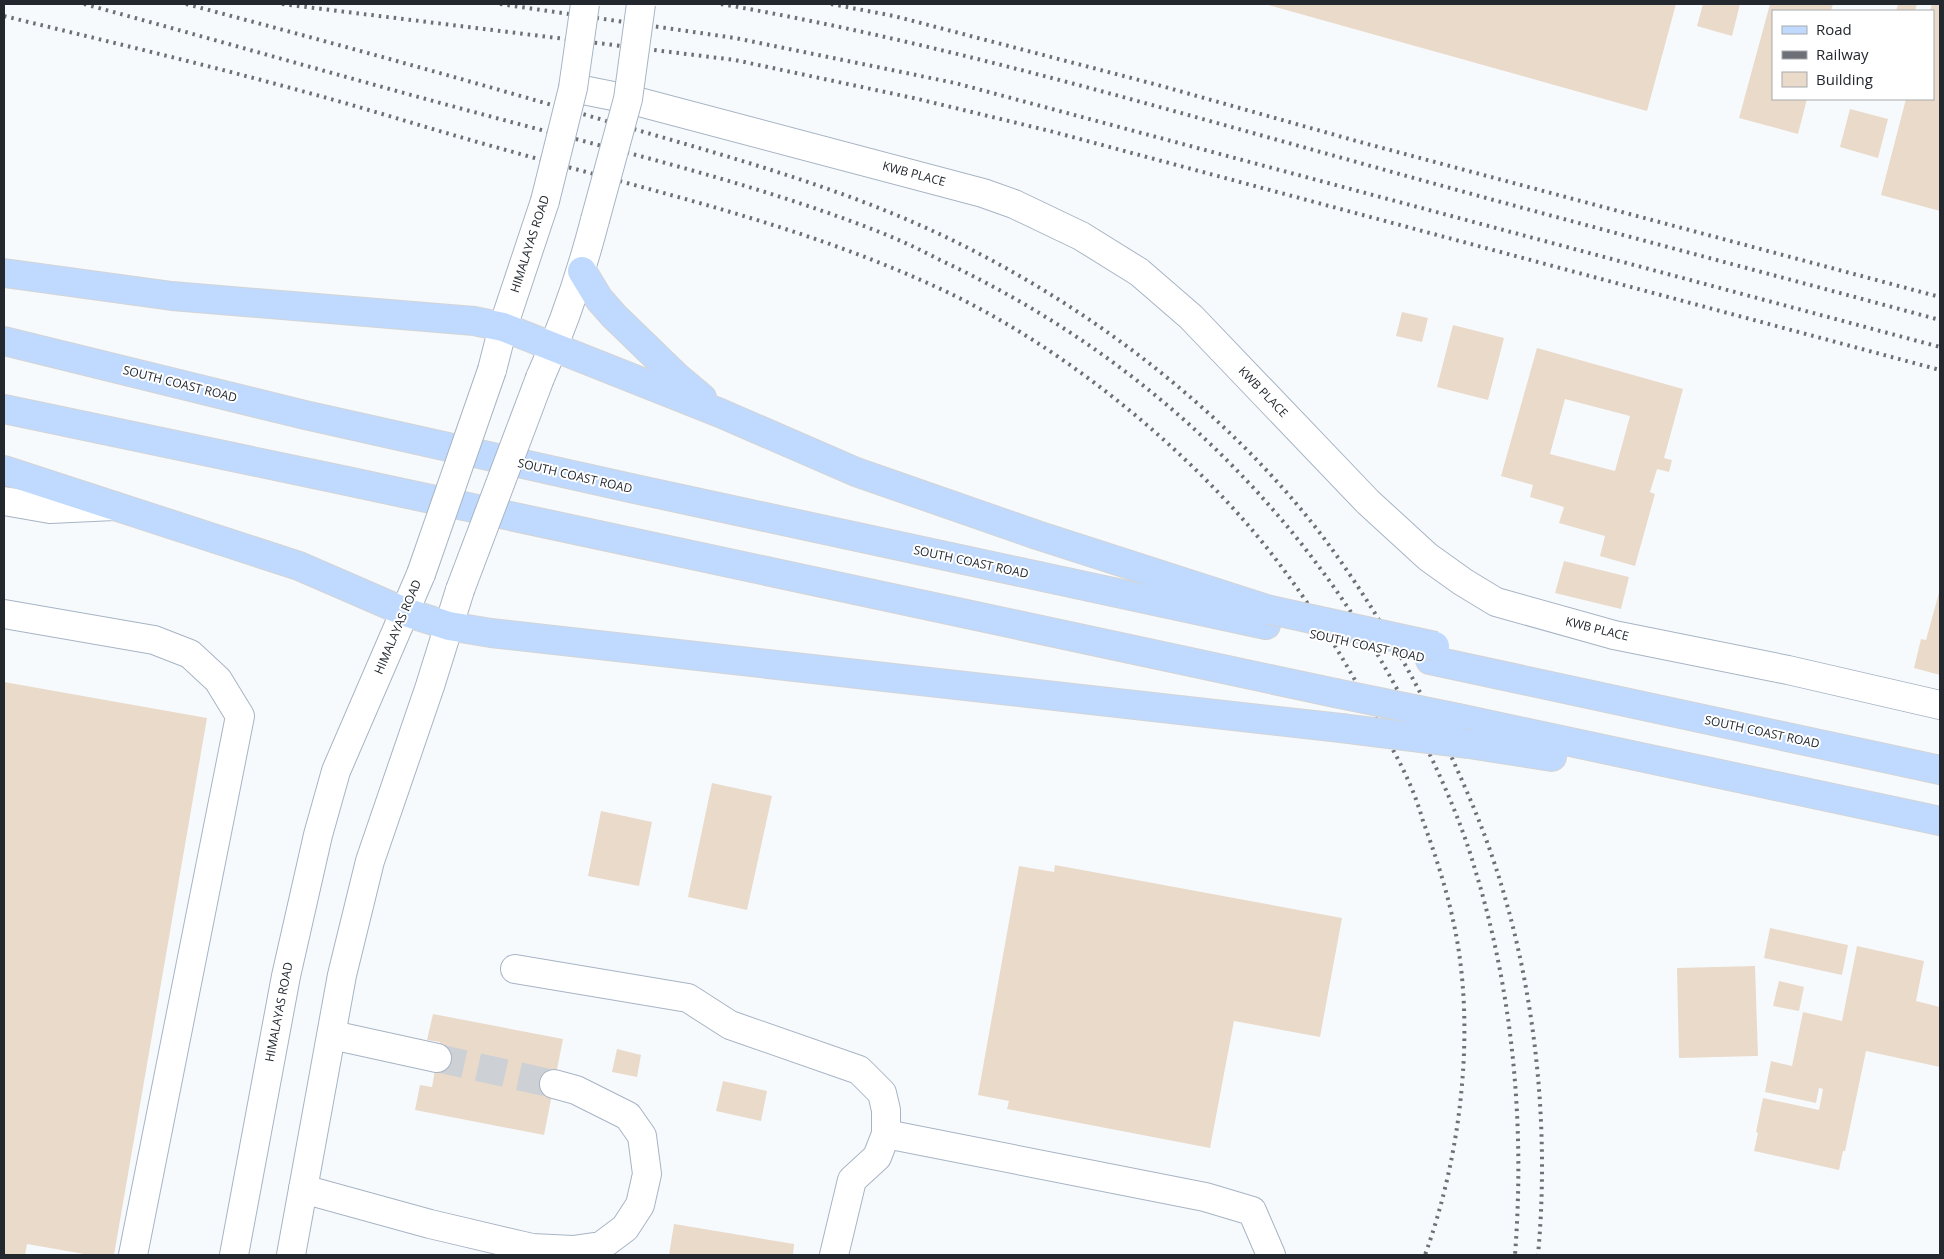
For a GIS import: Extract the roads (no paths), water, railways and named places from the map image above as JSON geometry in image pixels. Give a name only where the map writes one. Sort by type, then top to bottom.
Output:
[{"type":"main road","points":[[582,271],[599,299],[614,316],[677,376],[720,413]]},
{"type":"main road","points":[[4,274],[172,296],[474,321],[503,327],[720,413],[865,475],[1271,618]]},
{"type":"main road","name":"SOUTH COAST ROAD","points":[[4,341],[305,415],[606,483],[1271,618],[1433,653],[1478,671],[1940,770]]},
{"type":"main road","points":[[4,409],[1940,820]]},
{"type":"main road","points":[[4,470],[299,566],[405,612],[449,626],[520,636],[1341,728],[1469,744],[1556,758],[1641,757]]},
{"type":"street","name":"HIMALAYAS ROAD","points":[[234,1255],[286,976],[318,835],[336,771],[421,574],[492,370],[503,327],[545,201],[573,88],[585,4]]},
{"type":"street","points":[[291,1255],[342,975],[370,861],[430,686],[460,590],[540,378],[555,346],[582,271],[628,99],[641,4]]},
{"type":"street","name":"KWB PLACE","points":[[573,88],[628,99],[983,193],[1014,204],[1081,236],[1139,272],[1191,317],[1368,502],[1428,557],[1462,582],[1496,602],[1614,635],[1788,670],[1940,704]]},
{"type":"street","points":[[4,501],[50,509],[115,506]]},
{"type":"street","points":[[4,614],[154,640],[190,654],[218,680],[240,716],[133,1255]]},
{"type":"street","points":[[515,968],[688,998],[730,1025],[859,1070],[882,1093],[886,1110],[886,1134],[877,1157],[852,1180],[834,1255]]},
{"type":"street","points":[[332,1035],[437,1058]]},
{"type":"street","points":[[303,1189],[430,1224],[532,1248],[573,1250],[601,1246],[625,1228],[640,1205],[647,1174],[642,1136],[628,1116],[576,1090],[554,1084]]},
{"type":"street","points":[[886,1134],[1205,1197],[1252,1211],[1271,1255]]},
{"type":"tunnel","points":[[437,1058],[554,1084]]},
{"type":"railway","points":[[84,4],[407,94],[654,160],[746,186],[837,216],[882,233],[933,256],[1015,299],[1086,344],[1153,394],[1215,449],[1273,509],[1325,574],[1371,644],[1412,718],[1446,791],[1474,866],[1487,914],[1507,1010],[1517,1108],[1518,1206],[1515,1255]]},
{"type":"railway","points":[[186,4],[447,75],[682,143],[800,179],[877,207],[973,250],[1030,282],[1086,317],[1192,399],[1241,444],[1286,491],[1326,541],[1376,615],[1420,693],[1446,745],[1477,816],[1493,859],[1519,955],[1536,1055],[1542,1156],[1538,1255]]},
{"type":"railway","points":[[282,4],[735,60],[918,99],[1050,131],[1940,370]]},
{"type":"railway","points":[[500,4],[735,38],[955,83],[1940,347]]},
{"type":"railway","points":[[721,4],[881,36],[1039,75],[1500,202],[1940,320]]},
{"type":"railway","points":[[831,4],[894,16],[1158,85],[1360,142],[1940,297]]},
{"type":"railway","points":[[4,16],[309,93],[731,212],[842,248],[896,269],[991,315],[1033,340],[1074,368],[1114,397],[1152,429],[1223,497],[1273,555],[1308,604],[1355,680],[1399,762],[1414,795],[1434,852],[1448,898],[1458,946],[1463,984],[1464,1062],[1455,1142],[1437,1219],[1425,1255]]}]
